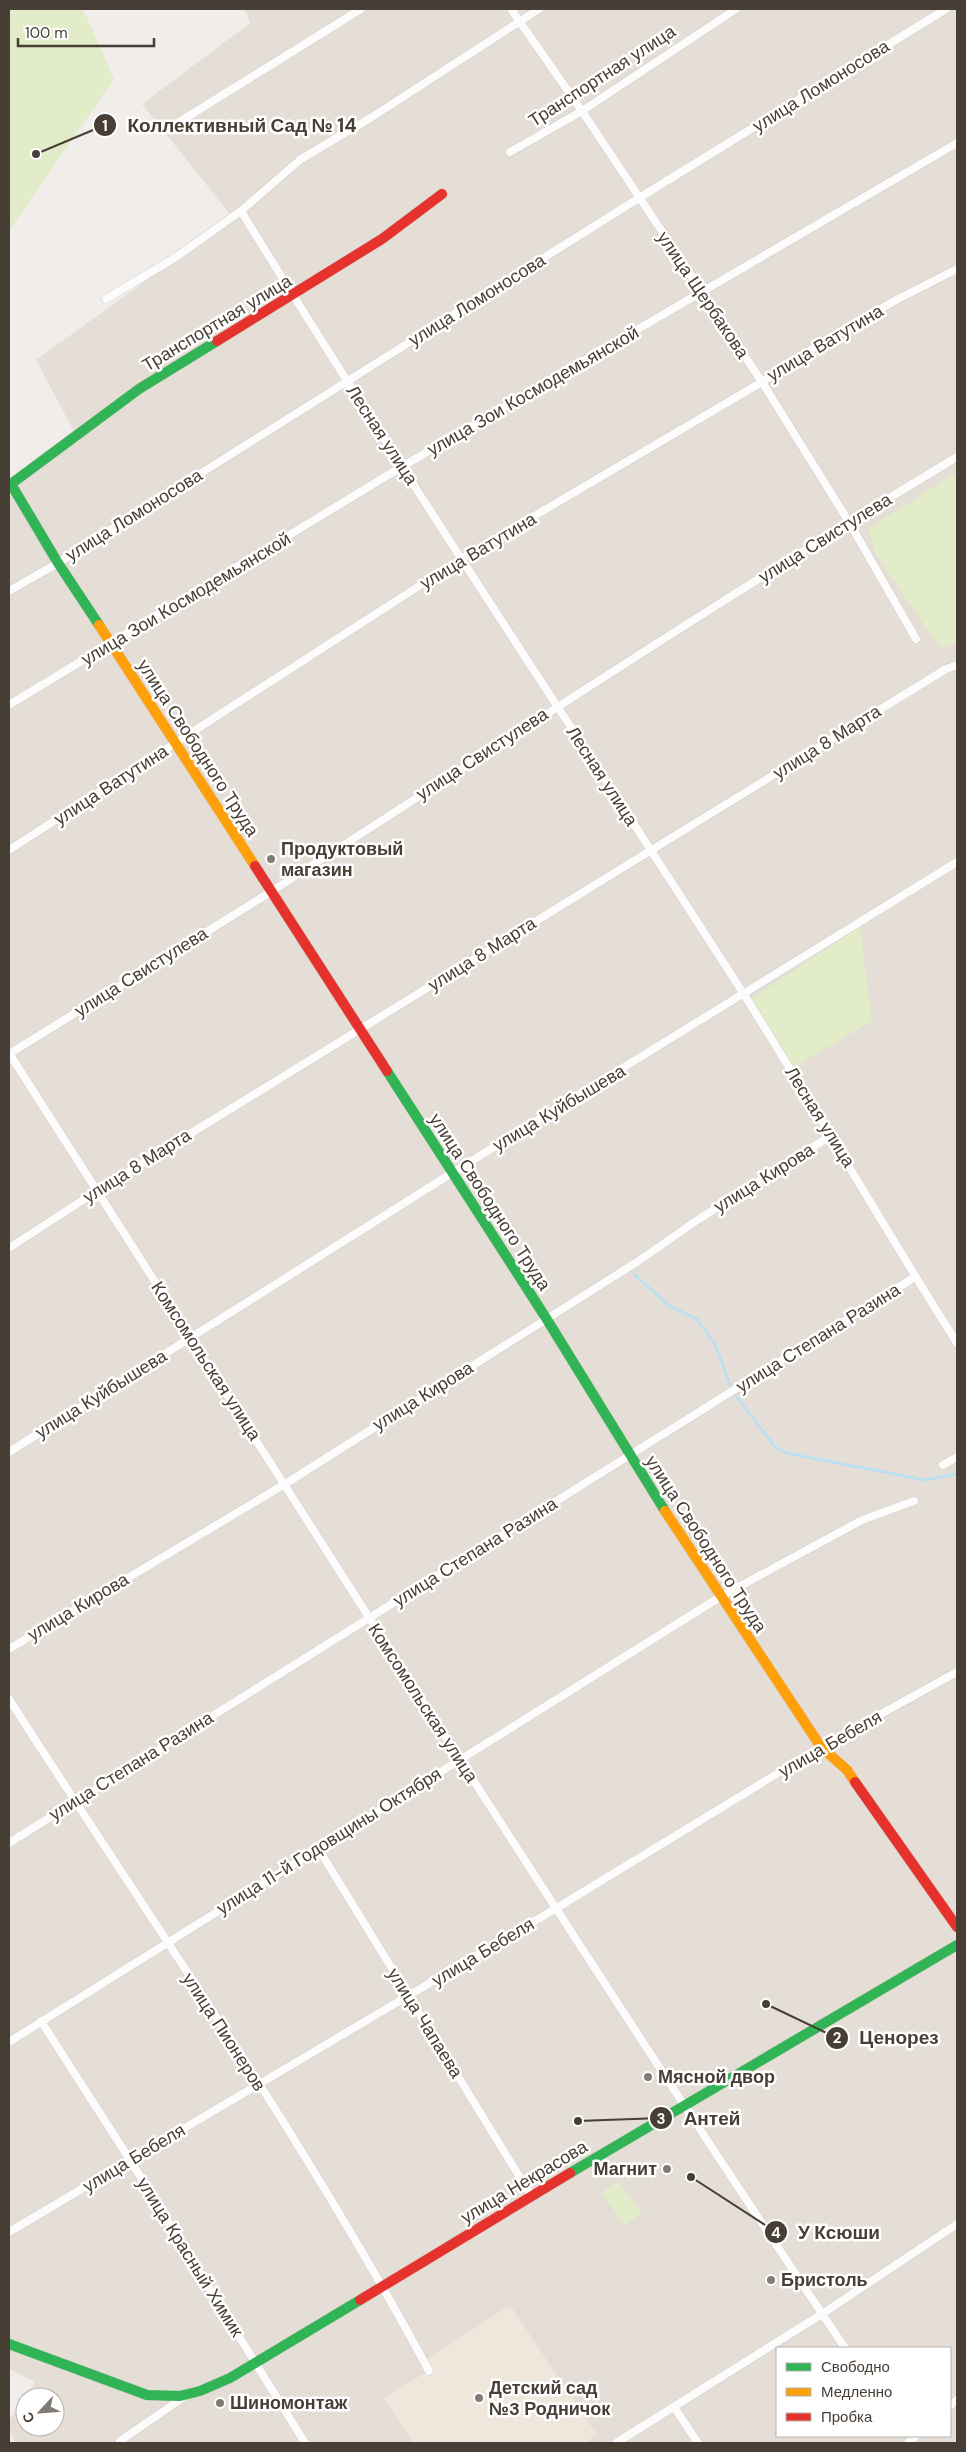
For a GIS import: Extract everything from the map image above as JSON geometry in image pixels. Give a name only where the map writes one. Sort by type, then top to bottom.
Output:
[{"type":"street","points":[[163,132],[361,9]]},
{"type":"street","name":"улица Щербакова","points":[[511,9],[582,111],[762,382],[849,522],[916,639]]},
{"type":"street","points":[[106,299],[176,256],[241,211],[301,159],[372,117],[539,9]]},
{"type":"street","name":"Транспортная улица","points":[[510,152],[582,111],[736,9]]},
{"type":"street","name":"улица Ломоносова","points":[[9,591],[58,563],[639,198],[946,9]]},
{"type":"street","name":"улица Зои Космодемьянской","points":[[9,705],[403,466],[957,143]]},
{"type":"street","name":"Транспортная улица","points":[[11,484],[139,389],[293,296],[382,239],[442,194]]},
{"type":"street","name":"Лесная улица","points":[[241,211],[347,382],[744,995],[832,1135],[915,1277],[957,1344]]},
{"type":"street","name":"улица Ватутина","points":[[9,850],[461,559],[762,382],[829,338],[898,299],[957,269]]},
{"type":"street","name":"улица Свистулева","points":[[9,1054],[271,892],[557,706],[849,522],[957,457]]},
{"type":"street","name":"улица Свободного Труда","points":[[11,484],[58,563],[546,1318],[630,1456],[720,1597],[821,1747],[847,1770],[957,1927]]},
{"type":"street","name":"улица 8 Марта","points":[[9,1248],[97,1191],[650,849],[946,669],[957,665]]},
{"type":"street","name":"улица Куйбышева","points":[[9,1452],[452,1173],[744,995],[957,862]]},
{"type":"street","name":"Комсомольская улица","points":[[9,1054],[192,1338],[554,1909],[683,2107],[844,2347]]},
{"type":"street","name":"улица Кирова","points":[[9,1648],[285,1484],[637,1262],[699,1218],[832,1135]]},
{"type":"street","name":"улица Степана Разина","points":[[9,1843],[915,1277]]},
{"type":"street","points":[[942,1465],[957,1457]]},
{"type":"street","name":"улица 11-й Годовщины Октября","points":[[9,2042],[720,1597],[862,1520],[914,1501]]},
{"type":"street","name":"улица Бебеля","points":[[9,2232],[554,1909],[821,1747],[957,1672]]},
{"type":"street","name":"улица Пионеров","points":[[9,1699],[258,2085],[384,2286],[428,2371]]},
{"type":"street","name":"улица Чапаева","points":[[318,1848],[532,2197]]},
{"type":"street","name":"улица Некрасова","points":[[9,2344],[147,2394],[164,2398],[184,2397],[205,2390],[256,2363],[957,1945]]},
{"type":"street","name":"улица Красный Химик","points":[[41,2021],[130,2160],[305,2443]]},
{"type":"street","points":[[616,2443],[822,2314],[957,2224]]},
{"type":"street","name":"улица Некрасова","points":[[120,2443],[120,2441],[184,2397]]},
{"type":"street","points":[[674,2407],[698,2443]]},
{"type":"shaded area","points":[[245,9],[957,9],[957,2443],[16,2443],[9,2430],[9,2421],[15,2412],[15,2437],[65,2437],[65,2387],[32,2387],[35,2382],[9,2369],[9,491],[76,435],[36,360],[233,218],[142,104],[250,23]]},
{"type":"shaded area","points":[[510,2305],[597,2435],[584,2443],[413,2443],[384,2398],[428,2371],[425,2361]]},
{"type":"green space","points":[[9,9],[83,9],[114,79],[9,231]]},
{"type":"green space","points":[[957,472],[957,642],[940,648],[877,556],[868,529]]},
{"type":"green space","points":[[860,927],[872,1021],[793,1068],[750,999]]},
{"type":"green space","points":[[618,2181],[642,2213],[625,2225],[601,2193]]},
{"type":"waterway","points":[[634,1274],[668,1305],[697,1319],[715,1344],[731,1387]]},
{"type":"waterway","points":[[737,1397],[775,1447],[786,1453],[925,1480],[957,1474]]},
{"type":"traffic: fast","points":[[99,625],[58,563],[11,484],[139,389],[217,341]]},
{"type":"traffic: fast","points":[[387,1071],[546,1318],[665,1511]]},
{"type":"traffic: fast","points":[[570,2173],[957,1945]]},
{"type":"traffic: fast","points":[[9,2344],[147,2395],[180,2396],[200,2391],[230,2378],[360,2300]]},
{"type":"traffic: slow","points":[[99,625],[255,866]]},
{"type":"traffic: slow","points":[[665,1511],[821,1747],[847,1770],[855,1782]]},
{"type":"traffic: jam","points":[[217,341],[382,239],[442,194]]},
{"type":"traffic: jam","points":[[255,866],[387,1071]]},
{"type":"traffic: jam","points":[[855,1782],[957,1927]]},
{"type":"traffic: jam","points":[[360,2300],[570,2173]]},
{"type":"place","name":"Коллективный Сад № 14","points":[[36,154]]},
{"type":"place","name":"Продуктовый магазин","points":[[271,859]]},
{"type":"place","name":"Ценорез","points":[[766,2004]]},
{"type":"place","name":"Мясной двор","points":[[648,2077]]},
{"type":"place","name":"Антей","points":[[578,2121]]},
{"type":"place","name":"Магнит","points":[[667,2169]]},
{"type":"place","name":"У Ксюши","points":[[691,2177]]},
{"type":"place","name":"Бристоль","points":[[771,2280]]},
{"type":"place","name":"Детский сад №3 Родничок","points":[[479,2398]]},
{"type":"place","name":"Шиномонтаж","points":[[220,2403]]}]
